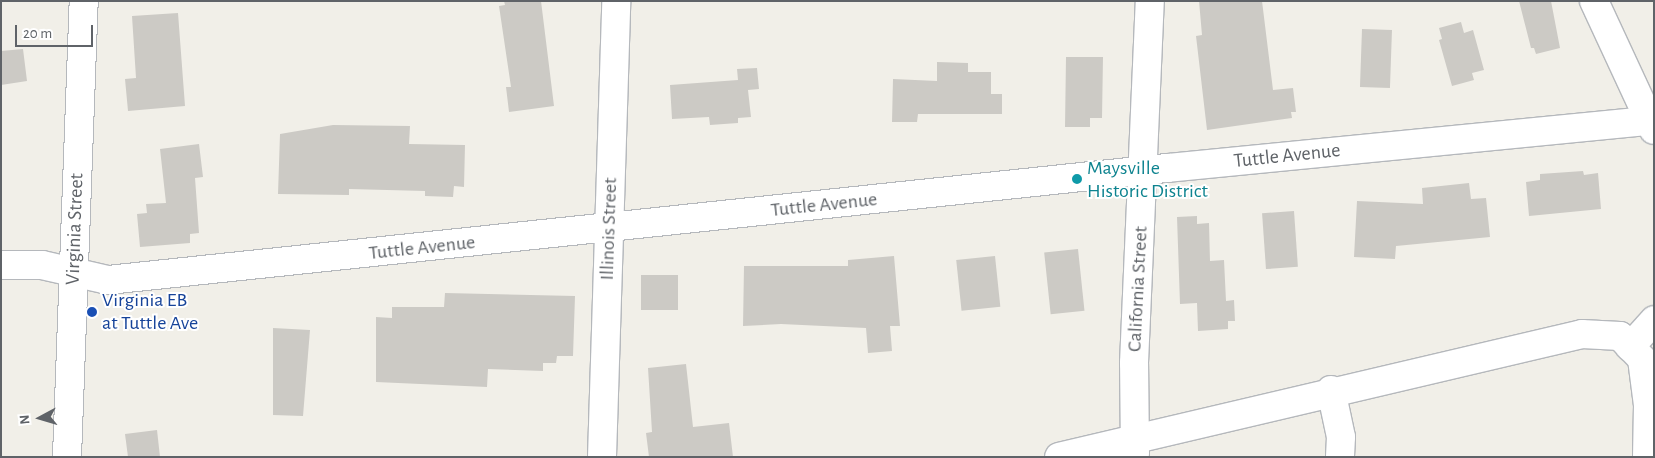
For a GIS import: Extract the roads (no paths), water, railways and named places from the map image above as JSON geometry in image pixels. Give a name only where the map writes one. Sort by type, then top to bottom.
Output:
[{"type":"street","name":"Virginia Street","points":[[67,457],[84,1]]},
{"type":"street","name":"Illinois Street","points":[[602,457],[616,1]]},
{"type":"street","name":"California Street","points":[[1135,447],[1134,363],[1150,1]]},
{"type":"street","points":[[1594,1],[1651,126]]},
{"type":"street","name":"Tuttle Avenue","points":[[1,265],[42,265],[108,280],[608,229],[1143,170],[1651,126]]},
{"type":"street","points":[[1630,347],[1654,320]]},
{"type":"street","points":[[1059,457],[1135,447],[1331,390],[1582,334],[1620,336],[1642,359],[1648,405],[1647,457]]},
{"type":"street","points":[[1331,390],[1340,437],[1340,457]]},
{"type":"place","name":"Maysville Historic District","points":[[1077,179]]},
{"type":"place","name":"Virginia EB at Tuttle Ave","points":[[92,312]]}]
